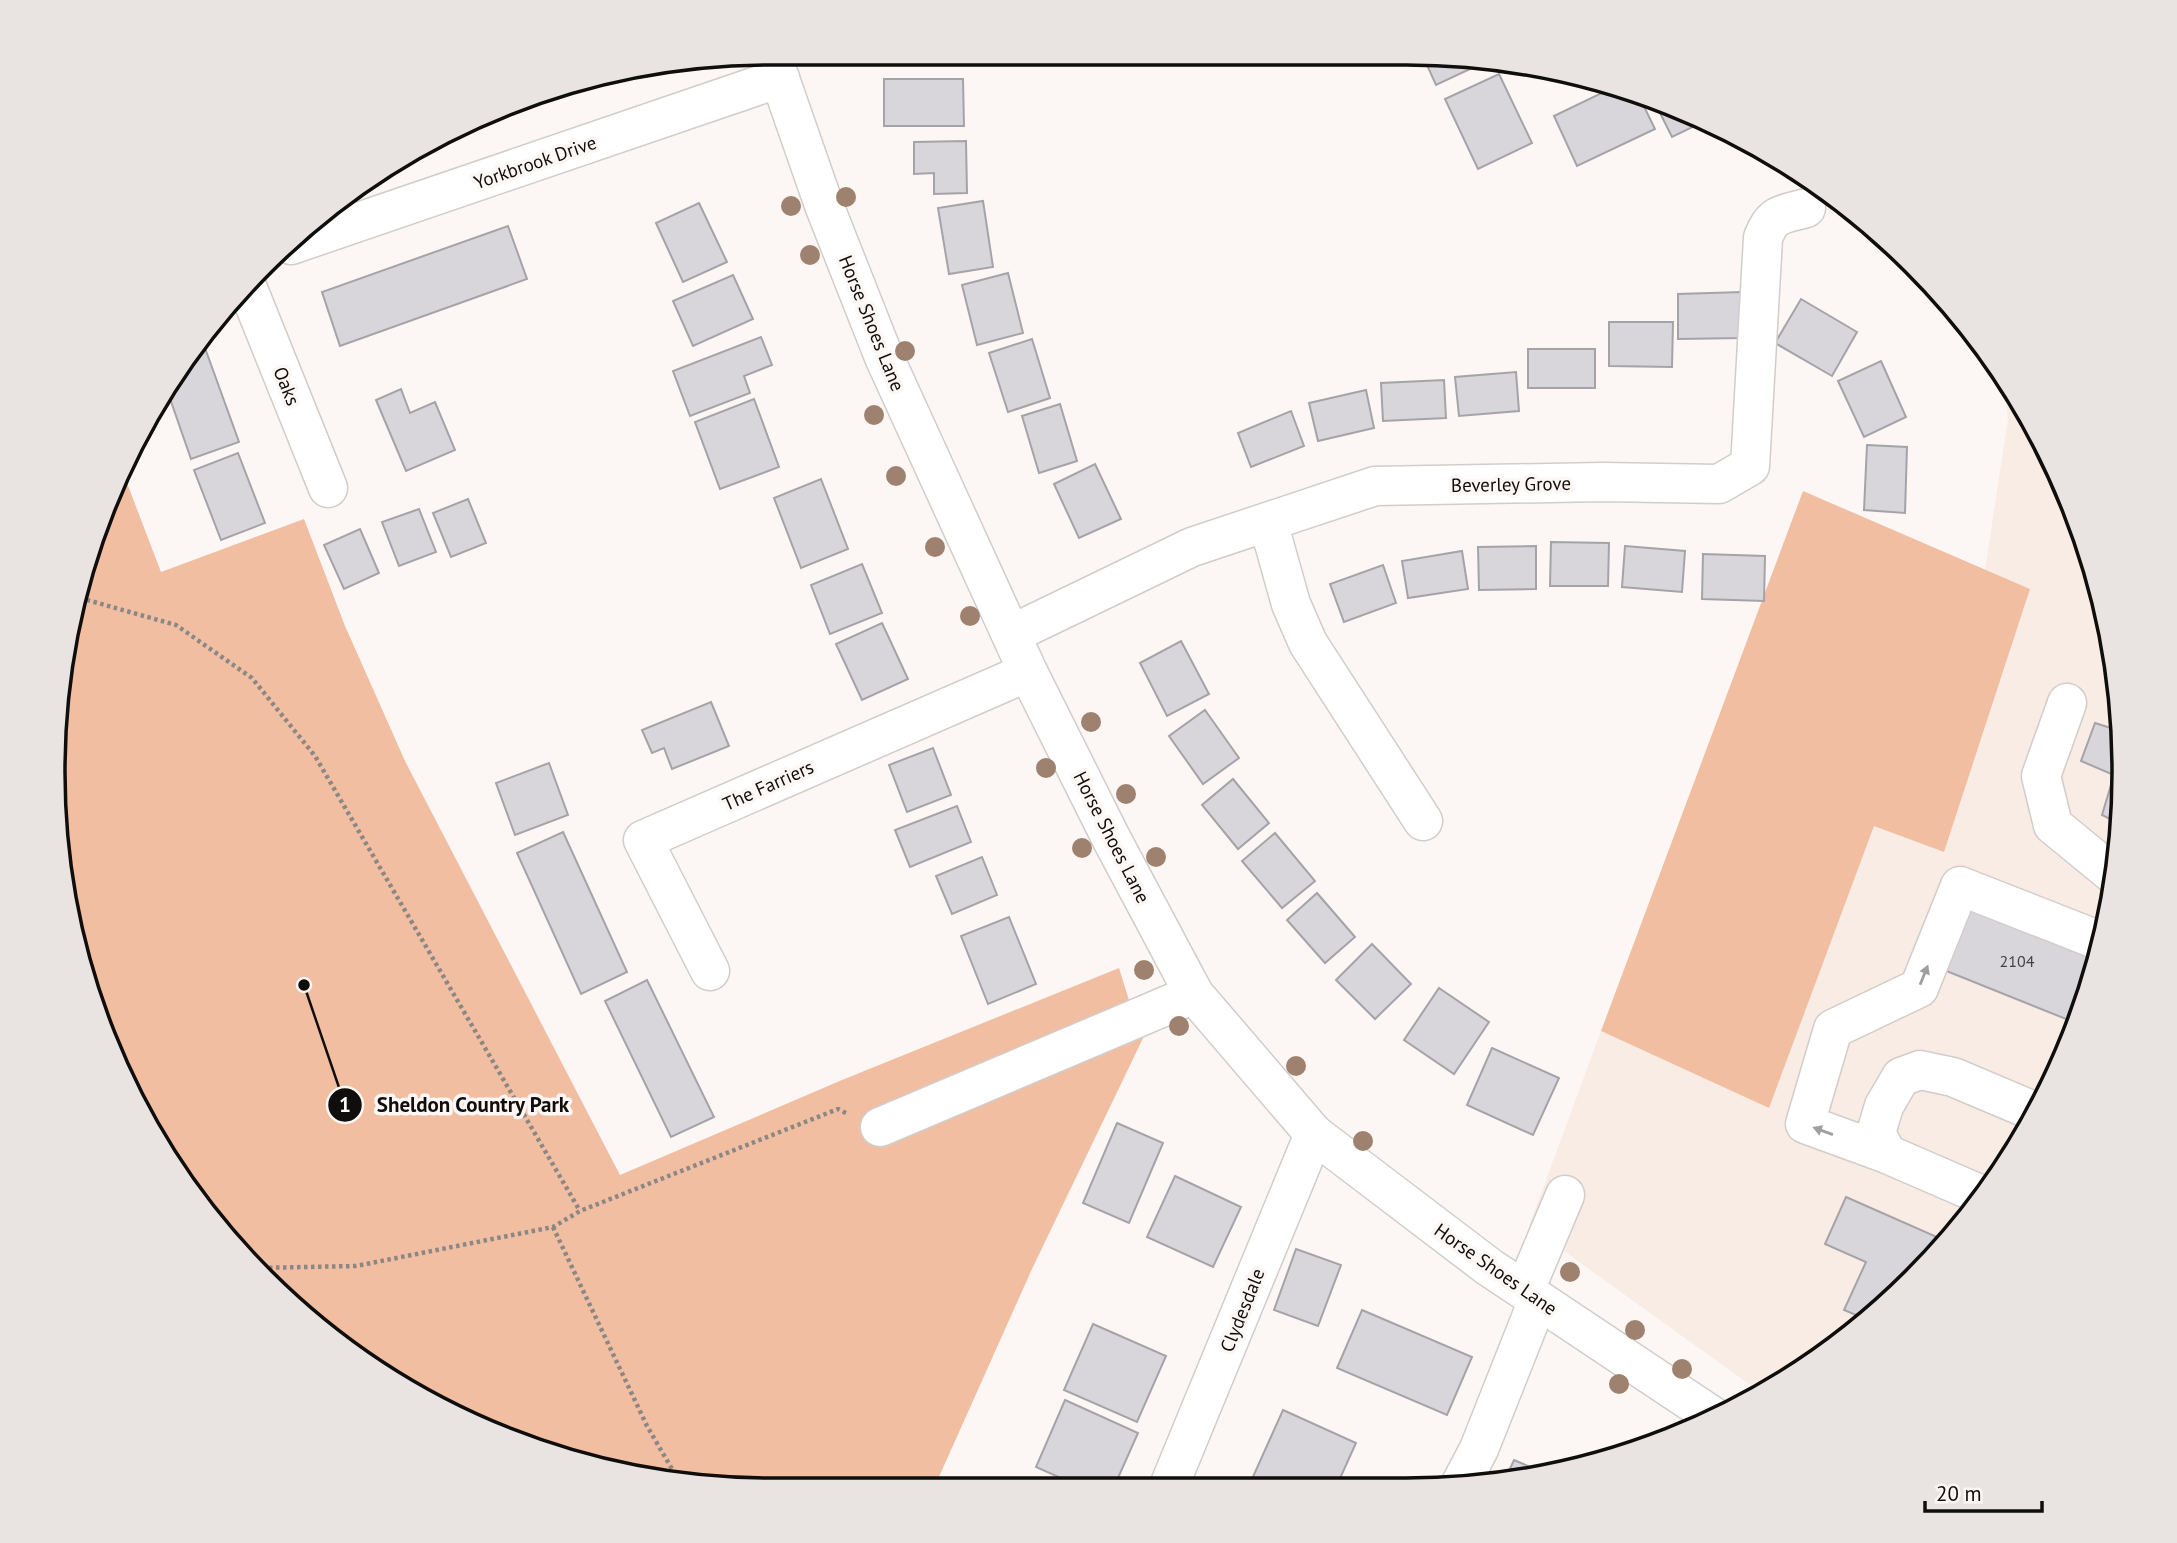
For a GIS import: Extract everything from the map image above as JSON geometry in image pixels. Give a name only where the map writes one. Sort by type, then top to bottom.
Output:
[{"type":"street","name":"Yorkbrook Drive","points":[[307,239],[776,65]]},
{"type":"street","name":"Horse Shoes Lane","points":[[776,65],[824,205],[884,357],[1028,672],[1111,838],[1194,994],[1314,1134],[1489,1267],[1705,1411]]},
{"type":"street","name":"Beverley Grove","points":[[1012,634],[1192,547],[1375,486],[1603,482],[1719,484],[1750,466],[1763,238],[1768,224],[1776,216],[1806,208]]},
{"type":"street","name":"Oaks","points":[[250,295],[328,488]]},
{"type":"street","points":[[1268,523],[1291,604],[1308,643],[1423,821]]},
{"type":"street","name":"The Farriers","points":[[710,971],[643,840],[1028,672]]},
{"type":"street","points":[[2067,703],[2041,776],[2053,825],[2105,868]]},
{"type":"street","points":[[1973,1191],[1887,1154],[1805,1124],[1833,1028],[1919,988],[1960,886],[2092,938]]},
{"type":"street","points":[[880,1127],[1194,994]]},
{"type":"street","points":[[1887,1154],[1876,1133],[1884,1105],[1901,1077],[1920,1070],[1953,1077],[2027,1108]]},
{"type":"street","name":"Clydesdale","points":[[1172,1478],[1314,1134]]},
{"type":"street","points":[[1465,1476],[1479,1449],[1565,1195]]},
{"type":"path","points":[[86,600],[176,625],[252,678],[315,756],[580,1211]]},
{"type":"path","points":[[269,1268],[356,1266],[553,1227],[580,1211],[838,1110],[880,1127]]},
{"type":"path","points":[[553,1227],[647,1426],[673,1471]]},
{"type":"shaded area","points":[[2006,399],[2039,459],[2075,544],[2099,634],[2106,679],[2111,725],[2111,818],[2099,909],[2088,954],[2075,999],[2039,1084],[2018,1125],[1966,1202],[1937,1237],[1871,1303],[1836,1332],[1753,1387],[1529,1226],[1601,1031],[1769,1107],[1874,825],[1944,852],[2030,589],[1985,570],[2008,419]]},
{"type":"shaded area","points":[[127,483],[161,572],[304,519],[345,626],[405,761],[620,1175],[842,1080],[1119,968],[1133,1013],[1146,1032],[1032,1269],[938,1478],[725,1477],[634,1465],[589,1454],[544,1441],[501,1424],[418,1384],[341,1332],[306,1303],[240,1237],[211,1202],[159,1125],[119,1042],[102,999],[78,909],[66,818],[66,725],[71,679],[89,589],[102,544]]},
{"type":"shaded area","points":[[1803,491],[2030,589],[1944,852],[1874,826],[1769,1108],[1601,1031]]},
{"type":"building","points":[[1427,65],[1472,68],[1436,85]]},
{"type":"building","points":[[1499,74],[1532,143],[1478,169],[1445,99]]},
{"type":"building","points":[[884,79],[963,79],[964,126],[884,126]]},
{"type":"building","points":[[1602,93],[1644,106],[1655,129],[1577,166],[1554,116]]},
{"type":"building","points":[[1660,113],[1693,127],[1672,137]]},
{"type":"building","points":[[966,141],[967,193],[934,194],[934,173],[914,174],[914,142]]},
{"type":"building","points":[[983,201],[993,267],[949,274],[938,208]]},
{"type":"building","points":[[699,203],[727,262],[683,282],[656,223]]},
{"type":"building","points":[[508,226],[527,279],[340,346],[322,292]]},
{"type":"building","points":[[1008,273],[1023,333],[977,345],[962,285]]},
{"type":"building","points":[[733,275],[753,319],[693,346],[673,301]]},
{"type":"building","points":[[1742,292],[1743,338],[1678,339],[1678,294]]},
{"type":"building","points":[[1801,299],[1857,332],[1832,376],[1775,343]]},
{"type":"building","points":[[1609,322],[1673,322],[1672,367],[1609,366]]},
{"type":"building","points":[[761,337],[772,365],[744,376],[750,393],[690,416],[673,371]]},
{"type":"building","points":[[1032,339],[1050,398],[1008,412],[989,353]]},
{"type":"building","points":[[205,349],[239,442],[191,459],[171,400]]},
{"type":"building","points":[[1528,349],[1595,349],[1595,388],[1528,388]]},
{"type":"building","points":[[1881,361],[1906,417],[1864,437],[1838,381]]},
{"type":"building","points":[[1516,372],[1519,411],[1459,416],[1455,377]]},
{"type":"building","points":[[1444,380],[1446,418],[1383,421],[1381,383]]},
{"type":"building","points":[[401,389],[410,413],[435,402],[455,450],[406,471],[376,400]]},
{"type":"building","points":[[1366,390],[1374,428],[1318,441],[1309,403]]},
{"type":"building","points":[[754,399],[779,467],[720,489],[695,422]]},
{"type":"building","points":[[1060,404],[1077,461],[1039,473],[1022,416]]},
{"type":"building","points":[[1291,411],[1304,446],[1251,467],[1238,433]]},
{"type":"building","points":[[1867,445],[1907,447],[1905,513],[1864,510]]},
{"type":"building","points":[[238,453],[265,523],[221,540],[194,470]]},
{"type":"building","points":[[1095,464],[1121,519],[1079,538],[1054,484]]},
{"type":"building","points":[[821,479],[848,549],[801,568],[774,498]]},
{"type":"building","points":[[468,499],[486,543],[451,557],[433,513]]},
{"type":"building","points":[[419,509],[436,552],[399,566],[382,522]]},
{"type":"building","points":[[360,529],[379,573],[344,589],[324,545]]},
{"type":"building","points":[[1551,542],[1609,543],[1608,586],[1550,586]]},
{"type":"building","points":[[1536,546],[1536,589],[1479,590],[1478,547]]},
{"type":"building","points":[[1625,546],[1685,551],[1682,592],[1622,587]]},
{"type":"building","points":[[1462,551],[1468,589],[1408,598],[1402,561]]},
{"type":"building","points":[[1703,554],[1765,556],[1764,601],[1702,599]]},
{"type":"building","points":[[862,564],[882,613],[830,634],[811,585]]},
{"type":"building","points":[[1383,565],[1396,603],[1344,622],[1330,584]]},
{"type":"building","points":[[882,623],[908,679],[862,700],[836,644]]},
{"type":"building","points":[[1181,641],[1209,694],[1167,716],[1140,663]]},
{"type":"building","points":[[711,702],[729,746],[672,769],[664,748],[652,753],[642,730]]},
{"type":"building","points":[[1205,710],[1239,758],[1203,784],[1169,736]]},
{"type":"building","points":[[2095,723],[2111,728],[2112,774],[2081,761]]},
{"type":"building","points":[[933,748],[951,795],[907,812],[889,765]]},
{"type":"building","points":[[549,763],[568,815],[515,835],[496,783]]},
{"type":"building","points":[[1233,779],[1269,823],[1238,849],[1202,805]]},
{"type":"building","points":[[2112,782],[2111,819],[2102,815]]},
{"type":"building","points":[[957,806],[971,842],[910,867],[895,830]]},
{"type":"building","points":[[563,832],[627,972],[581,994],[517,853]]},
{"type":"building","points":[[1275,833],[1315,881],[1282,908],[1242,861]]},
{"type":"building","points":[[982,857],[997,895],[952,914],[936,876]]},
{"type":"building","points":[[1317,893],[1355,937],[1325,963],[1287,920]]},
{"type":"building","points":[[1978,900],[2089,952],[2067,1019],[1934,966]]},
{"type":"building","points":[[1009,917],[1036,984],[988,1004],[961,936]]},
{"type":"building","points":[[1372,944],[1411,984],[1375,1019],[1336,980]]},
{"type":"building","points":[[647,980],[714,1117],[671,1137],[605,1001]]},
{"type":"building","points":[[1439,988],[1489,1022],[1454,1074],[1404,1040]]},
{"type":"building","points":[[1492,1048],[1559,1078],[1533,1135],[1467,1105]]},
{"type":"building","points":[[1117,1123],[1163,1143],[1129,1223],[1083,1203]]},
{"type":"building","points":[[1175,1176],[1241,1207],[1213,1267],[1147,1237]]},
{"type":"building","points":[[1846,1197],[1937,1237],[1905,1271],[1856,1315],[1844,1310],[1866,1262],[1825,1244]]},
{"type":"building","points":[[1296,1249],[1341,1265],[1318,1326],[1274,1310]]},
{"type":"building","points":[[1362,1310],[1472,1357],[1447,1415],[1337,1368]]},
{"type":"building","points":[[1093,1324],[1166,1356],[1137,1422],[1064,1390]]},
{"type":"building","points":[[1065,1400],[1138,1433],[1118,1478],[1061,1478],[1036,1467]]},
{"type":"building","points":[[1283,1410],[1356,1443],[1340,1478],[1252,1478]]},
{"type":"building","points":[[1514,1460],[1530,1467],[1509,1470]]},
{"type":"place","name":"Sheldon Country Park","points":[[304,985]]}]
